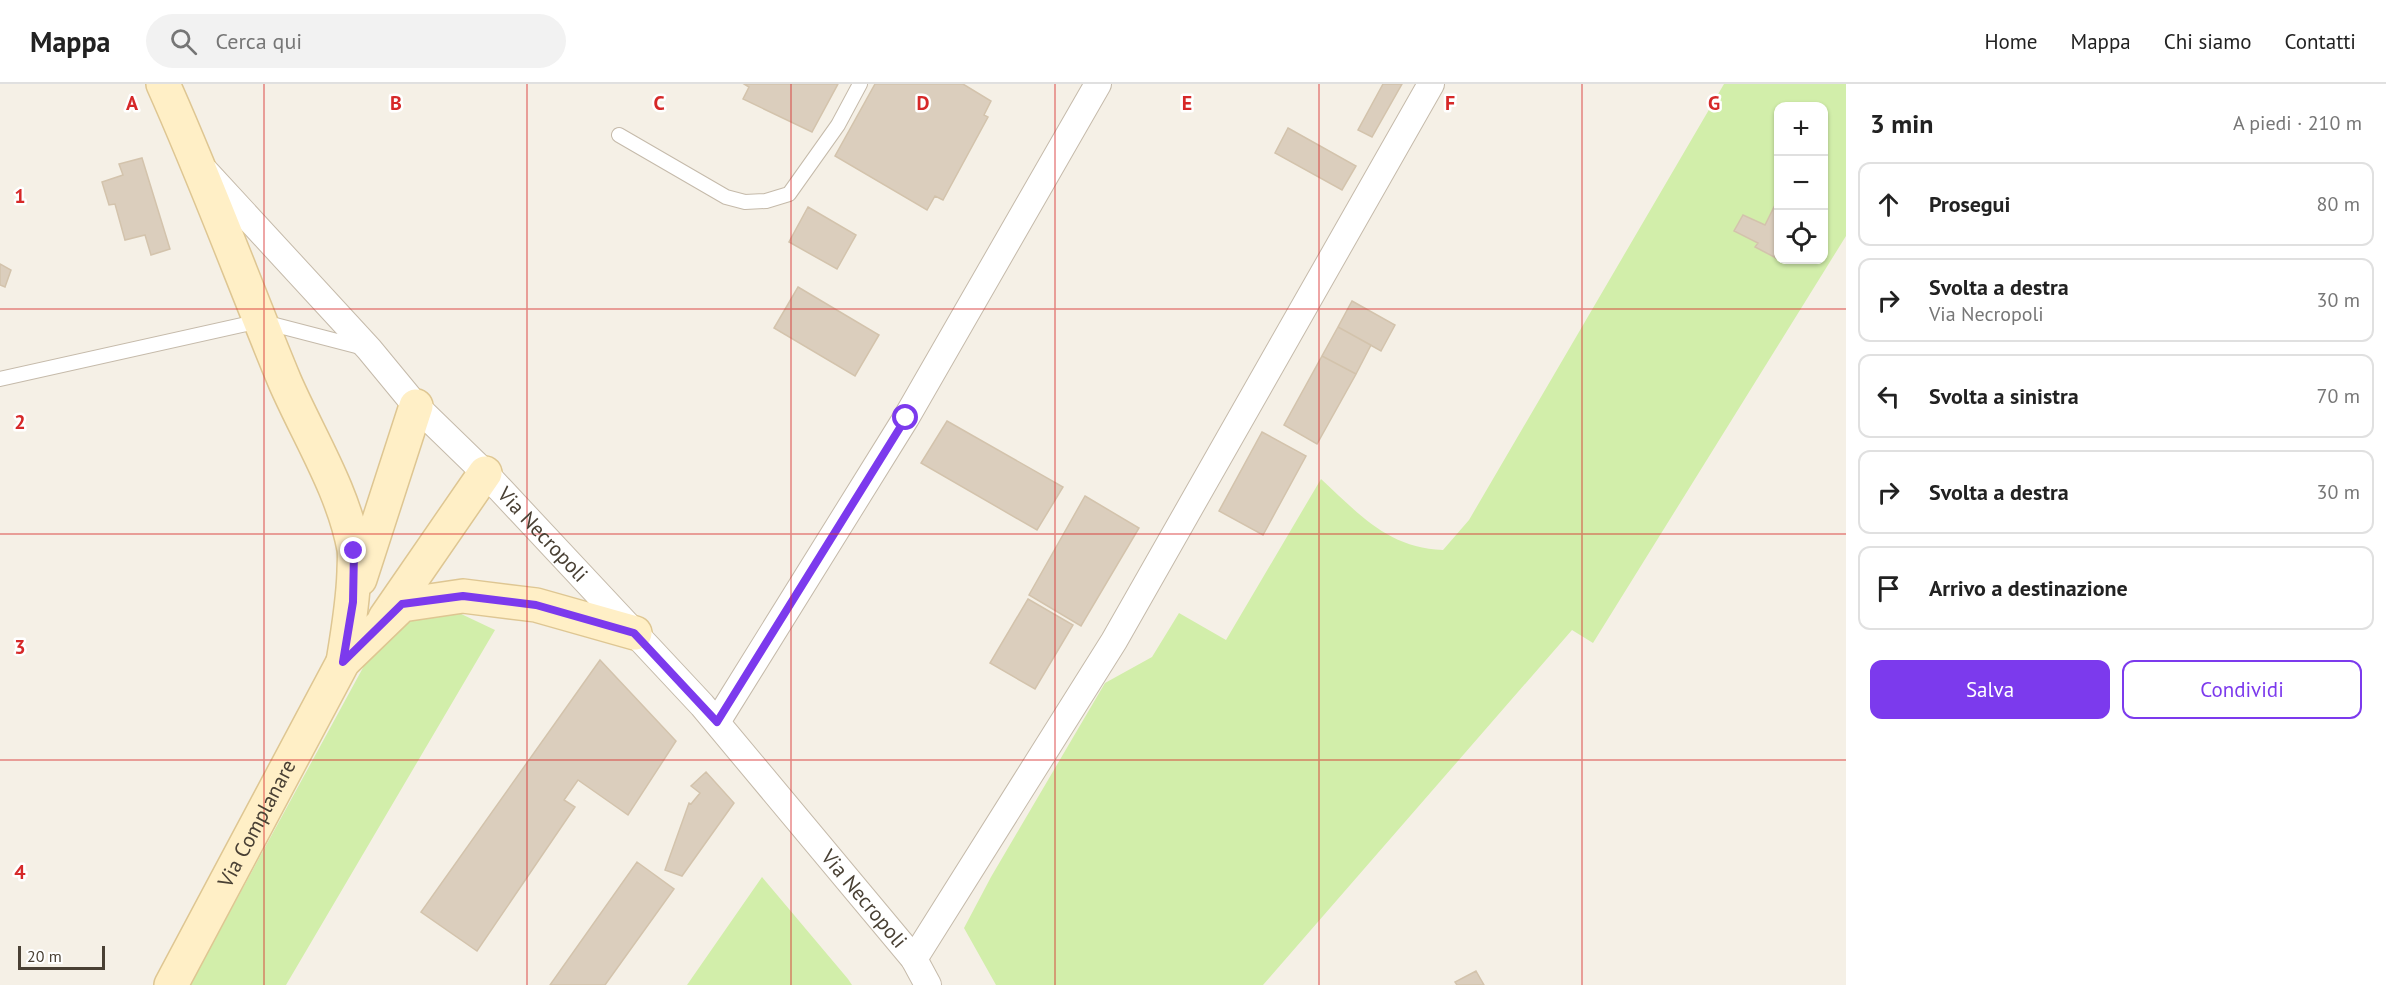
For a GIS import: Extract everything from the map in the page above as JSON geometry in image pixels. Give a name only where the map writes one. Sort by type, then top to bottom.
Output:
[{"type":"main road","name":"Via Necropoli","points":[[163,84],[200,166]]},
{"type":"main road","points":[[200,166],[260,321],[304,426],[323,459],[345,519],[354,551],[353,602],[343,662]]},
{"type":"main road","points":[[353,602],[416,406]]},
{"type":"main road","points":[[379,627],[485,473]]},
{"type":"main road","points":[[343,662],[402,604],[463,596],[536,605],[634,633]]},
{"type":"main road","name":"Via Complanare","points":[[171,985],[343,662]]},
{"type":"street","points":[[717,722],[906,418],[1098,84]]},
{"type":"street","points":[[915,959],[1114,640],[1431,84]]},
{"type":"street","name":"Via Necropoli","points":[[200,166],[369,349],[416,406],[485,473],[717,722],[915,959],[928,985]]},
{"type":"lane","points":[[619,135],[726,197],[746,202],[766,201],[789,194],[838,125],[860,84]]},
{"type":"lane","points":[[0,379],[260,321],[369,349]]},
{"type":"green space","points":[[1724,84],[1846,84],[1846,236],[1593,643],[1572,630],[1263,985],[996,985],[964,928],[991,877],[1105,683],[1152,657],[1179,613],[1226,640],[1321,479],[1348,505],[1390,536],[1424,548],[1443,550],[1469,520]]},
{"type":"green space","points":[[457,612],[495,630],[286,985],[190,985],[371,653],[394,629],[422,614]]},
{"type":"green space","points":[[762,877],[848,979],[852,985],[687,985]]},
{"type":"building","points":[[744,84],[838,84],[812,132],[743,99],[749,87]]},
{"type":"building","points":[[875,84],[963,84],[991,101],[984,115],[988,117],[943,200],[935,196],[927,210],[835,156]]},
{"type":"building","points":[[1383,84],[1402,84],[1372,137],[1358,130]]},
{"type":"building","points":[[1288,128],[1356,166],[1342,190],[1275,153]]},
{"type":"building","points":[[142,158],[170,249],[151,255],[145,235],[125,240],[115,204],[109,205],[102,182],[123,175],[119,164]]},
{"type":"building","points":[[808,207],[856,235],[837,269],[789,242]]},
{"type":"building","points":[[1774,207],[1774,257],[1755,247],[1758,243],[1734,231],[1743,215],[1765,225]]},
{"type":"building","points":[[0,264],[11,270],[5,287],[0,285]]},
{"type":"building","points":[[798,287],[879,335],[855,376],[774,328]]},
{"type":"building","points":[[1352,301],[1395,325],[1381,351],[1338,327]]},
{"type":"building","points":[[1338,327],[1371,345],[1356,374],[1322,356]]},
{"type":"building","points":[[1322,356],[1356,374],[1317,444],[1284,425]]},
{"type":"building","points":[[947,421],[1063,487],[1037,530],[921,463]]},
{"type":"building","points":[[1262,432],[1306,456],[1263,535],[1219,511]]},
{"type":"building","points":[[1085,496],[1139,528],[1081,626],[1029,595]]},
{"type":"building","points":[[1028,599],[1073,625],[1035,689],[990,663]]},
{"type":"building","points":[[600,660],[676,741],[628,815],[578,780],[564,800],[575,807],[477,951],[421,912]]},
{"type":"building","points":[[706,772],[734,803],[682,876],[665,870],[689,803],[691,804],[700,793],[691,786]]},
{"type":"building","points":[[637,862],[674,889],[605,985],[550,985]]},
{"type":"building","points":[[1476,971],[1484,985],[1457,985],[1455,982]]},
{"type":"route","points":[[354,551],[353,602],[343,662],[402,604],[463,596],[536,605],[634,633],[717,722],[906,418]]}]
